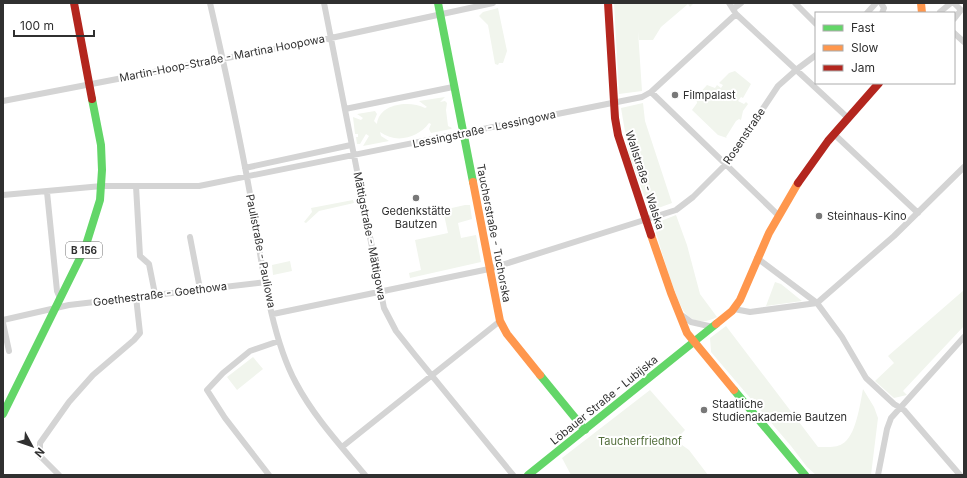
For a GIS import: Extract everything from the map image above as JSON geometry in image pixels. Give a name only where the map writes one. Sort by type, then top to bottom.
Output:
[{"type":"street","name":"B 156","points":[[3,414],[85,248],[96,216],[102,186],[101,145],[74,3]]},
{"type":"street","name":"Paulistraße - Pauliowa","points":[[210,3],[223,58],[247,176],[278,341],[295,383],[309,406],[365,475]]},
{"type":"street","name":"Mättigstraße - Mättigowa","points":[[324,3],[384,308],[392,324],[513,475]]},
{"type":"street","name":"Taucherstraße - Tuchorska","points":[[438,3],[500,321],[507,334],[585,430]]},
{"type":"street","name":"Martin-Hoop-Straße - Martina Hoopowa","points":[[3,101],[90,83],[331,38],[493,3]]},
{"type":"street","name":"Wallstraße - Walska","points":[[608,3],[614,102],[618,135],[645,219],[687,333],[805,475]]},
{"type":"street","points":[[729,3],[735,12],[848,118]]},
{"type":"street","points":[[742,3],[735,12],[650,92],[778,215]]},
{"type":"street","points":[[795,3],[815,23]]},
{"type":"street","points":[[868,12],[876,3]]},
{"type":"street","points":[[881,3],[884,8],[882,12]]},
{"type":"street","points":[[940,12],[951,3]]},
{"type":"street","points":[[954,3],[962,10],[955,18]]},
{"type":"street","points":[[955,34],[964,42]]},
{"type":"street","name":"Rosenstraße","points":[[273,314],[489,269],[676,210],[693,197],[726,164],[771,95],[796,70],[815,56]]},
{"type":"street","points":[[878,84],[834,134],[799,181],[778,215],[756,260],[741,297],[734,309],[750,312],[817,303],[918,213],[964,167]]},
{"type":"street","points":[[345,108],[454,87]]},
{"type":"street","name":"Lessingstraße - Lessingowa","points":[[3,195],[102,186],[199,186],[642,97],[650,92]]},
{"type":"street","points":[[834,134],[918,213]]},
{"type":"street","points":[[245,168],[351,145]]},
{"type":"street","points":[[136,186],[140,256],[147,260],[149,264],[155,294]]},
{"type":"street","points":[[47,192],[57,291],[60,298]]},
{"type":"street","points":[[190,237],[200,289]]},
{"type":"street","points":[[756,260],[817,303],[842,337],[866,378],[899,408],[904,410],[960,475]]},
{"type":"street","name":"Goethestraße - Goethowa","points":[[3,322],[69,305],[266,282]]},
{"type":"street","points":[[59,475],[40,456],[40,443],[69,402],[93,375],[134,340],[140,333],[136,297]]},
{"type":"street","name":"Löbauer Straße - Lubijska","points":[[528,475],[734,309]]},
{"type":"street","points":[[678,311],[691,322],[713,327]]},
{"type":"street","points":[[342,447],[500,321]]},
{"type":"street","points":[[3,322],[9,350]]},
{"type":"street","points":[[878,475],[888,424],[899,408],[964,337]]},
{"type":"street","points":[[269,475],[207,390],[223,373],[250,351],[278,341]]},
{"type":"green space","points":[[614,3],[694,3],[690,7],[688,4],[661,27],[653,40],[639,40],[638,31],[642,91],[619,94]]},
{"type":"green space","points":[[498,8],[507,51],[503,63],[499,63],[498,65],[495,64],[488,25],[479,16],[483,12]]},
{"type":"green space","points":[[735,71],[751,84],[743,98],[741,97],[738,101],[744,104],[746,102],[748,104],[743,111],[741,120],[739,119],[736,121],[726,137],[727,138],[718,135],[692,110],[697,103],[696,97],[707,85],[715,88],[717,85],[721,88],[723,85],[719,83],[729,73]]},
{"type":"green space","points":[[445,97],[440,102],[445,101],[447,103],[446,110],[448,126],[452,128],[451,129],[431,133],[429,129],[431,124],[429,123],[413,136],[406,138],[393,138],[380,132],[381,136],[389,141],[363,146],[369,136],[366,134],[360,144],[357,144],[356,137],[358,137],[358,134],[355,134],[353,117],[361,120],[363,118],[357,114],[375,111],[377,114],[374,121],[377,124],[379,117],[383,112],[396,105],[411,104],[425,108],[427,107],[419,101]]},
{"type":"green space","points":[[643,103],[645,121],[672,203],[650,211],[629,155],[621,108]]},
{"type":"green space","points":[[353,200],[354,203],[319,211],[306,223],[304,222],[312,212],[311,208]]},
{"type":"green space","points":[[470,205],[472,219],[458,223],[461,238],[476,235],[481,262],[410,278],[409,273],[421,270],[415,240],[448,233],[443,210]]},
{"type":"green space","points":[[676,215],[687,245],[700,294],[717,317],[709,320],[701,321],[693,319],[689,317],[682,309],[656,233],[656,227],[661,221]]},
{"type":"green space","points":[[290,261],[292,271],[273,275],[272,265]]},
{"type":"green space","points":[[775,282],[781,284],[802,301],[766,306]]},
{"type":"green space","points":[[964,290],[964,326],[903,391],[907,395],[894,398],[875,381],[894,363],[888,356]]},
{"type":"green space","points":[[726,326],[818,447],[837,446],[842,444],[851,435],[857,420],[863,389],[874,407],[878,418],[871,475],[816,475],[807,467],[711,352],[710,338]]},
{"type":"green space","points":[[253,357],[263,369],[237,390],[227,377]]},
{"type":"green space","name":"Taucherfriedhof","points":[[650,390],[685,430],[675,440],[689,450],[708,475],[571,475],[562,458]]},
{"type":"traffic: fast","points":[[438,3],[473,182]]},
{"type":"traffic: fast","points":[[3,414],[85,248],[100,200],[102,170],[101,145],[92,99]]},
{"type":"traffic: fast","points":[[528,475],[716,324]]},
{"type":"traffic: fast","points":[[540,375],[585,430]]},
{"type":"traffic: fast","points":[[734,390],[805,475]]},
{"type":"traffic: slow","points":[[921,3],[922,12]]},
{"type":"traffic: slow","points":[[473,182],[500,321],[507,334],[540,375]]},
{"type":"traffic: slow","points":[[716,324],[732,311],[740,300],[769,233],[798,183]]},
{"type":"traffic: slow","points":[[651,235],[671,293],[687,333],[734,390]]},
{"type":"traffic: jam","points":[[74,3],[92,99]]},
{"type":"traffic: jam","points":[[608,3],[615,118],[618,135],[651,235]]},
{"type":"traffic: jam","points":[[798,183],[828,141],[878,84]]},
{"type":"place","name":"Filmpalast","points":[[675,95]]},
{"type":"place","name":"Gedenkstätte Bautzen","points":[[416,198]]},
{"type":"place","name":"Steinhaus-Kino","points":[[819,216]]},
{"type":"place","name":"Staatliche Studienakademie Bautzen","points":[[704,410]]}]
